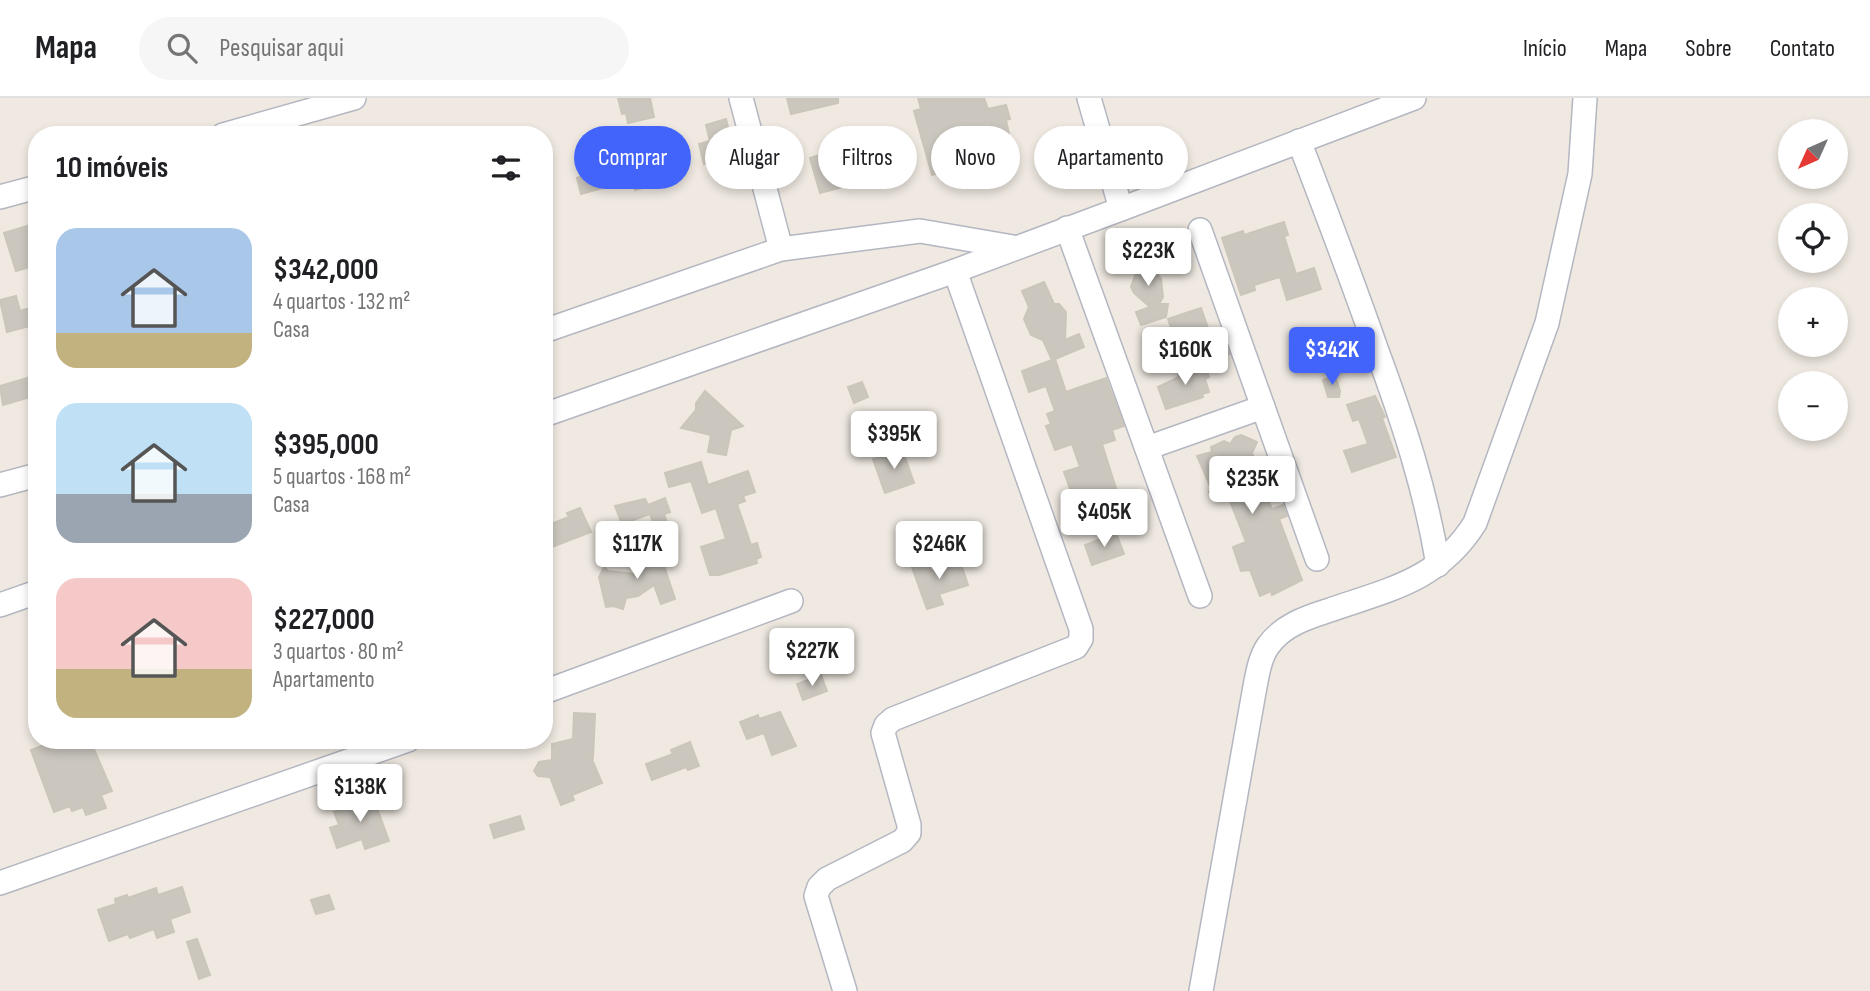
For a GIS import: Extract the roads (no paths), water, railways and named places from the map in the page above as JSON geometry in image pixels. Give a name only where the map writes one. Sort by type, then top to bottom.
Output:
[{"type":"street","points":[[255,126],[354,98]]},
{"type":"street","points":[[741,98],[781,249]]},
{"type":"street","points":[[1089,98],[1121,209]]},
{"type":"street","points":[[553,412],[955,271],[1414,98]]},
{"type":"street","points":[[1201,991],[1254,692],[1267,647],[1298,621],[1407,584],[1438,565],[1464,541],[1475,523],[1546,323],[1580,174],[1585,98]]},
{"type":"street","points":[[1299,141],[1339,243],[1412,449],[1431,522],[1438,565]]},
{"type":"street","points":[[0,197],[28,189]]},
{"type":"street","points":[[1067,229],[1200,596]]},
{"type":"street","points":[[1200,230],[1317,559]]},
{"type":"street","points":[[553,328],[781,249],[920,231],[1017,247]]},
{"type":"street","points":[[845,991],[816,896],[819,887],[827,879],[902,841],[909,833],[883,733],[886,725],[893,719],[1076,647],[1081,639],[1081,629],[955,271]]},
{"type":"street","points":[[1147,448],[1263,407]]},
{"type":"street","points":[[0,485],[28,477]]},
{"type":"street","points":[[0,605],[28,596]]},
{"type":"street","points":[[553,689],[791,601]]},
{"type":"street","points":[[0,883],[382,749]]}]
